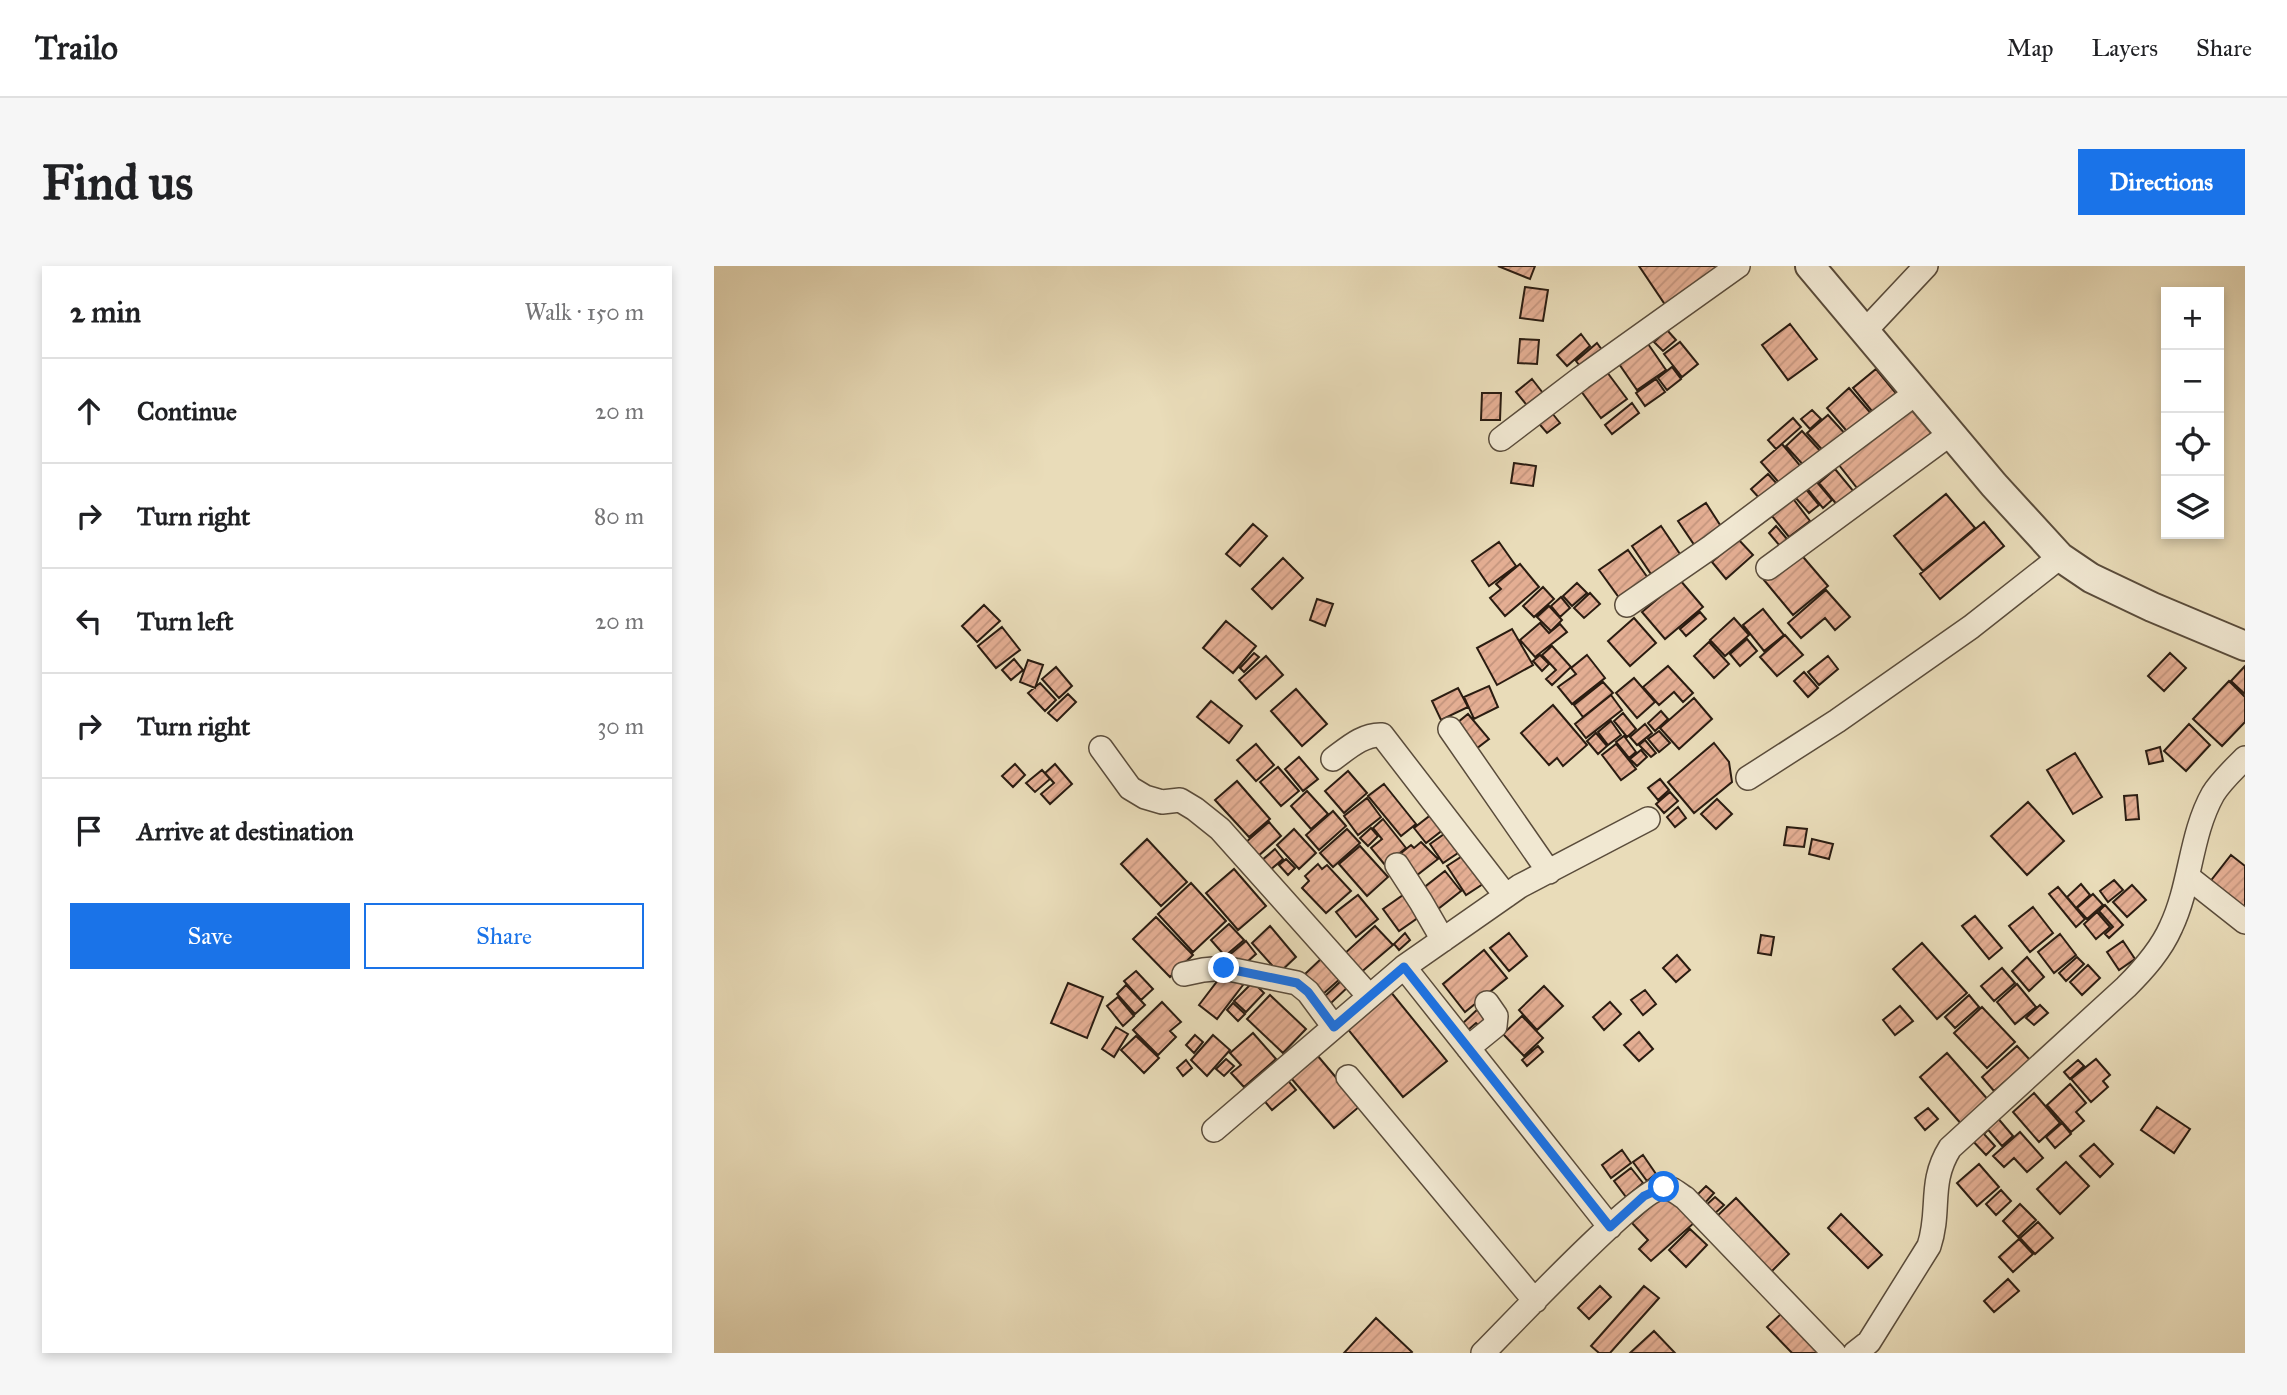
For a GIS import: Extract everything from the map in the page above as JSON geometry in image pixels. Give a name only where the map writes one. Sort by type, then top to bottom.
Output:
[{"type":"street","points":[[1501,439],[1581,378],[1738,266]]},
{"type":"street","points":[[1810,266],[1950,434],[2060,557],[2091,579],[2245,646]]},
{"type":"street","points":[[1864,332],[1926,266]]},
{"type":"street","points":[[1627,605],[1712,547],[1916,393]]},
{"type":"street","points":[[1768,568],[1950,434]]},
{"type":"street","points":[[1748,778],[1837,721],[1971,627],[2060,557]]},
{"type":"street","points":[[1450,729],[1549,872]]},
{"type":"street","points":[[1333,759],[1353,744],[1373,735],[1382,735],[1506,896]]},
{"type":"street","points":[[1101,748],[1130,788],[1145,797],[1162,802],[1180,800],[1220,829],[1369,996]]},
{"type":"street","points":[[1862,1351],[1930,1246],[1935,1228],[1934,1196],[1939,1166],[1950,1148],[2148,964],[2171,929],[2181,904],[2205,810],[2215,791],[2245,758]]},
{"type":"street","points":[[1213,1130],[1404,967],[1520,886],[1648,819]]},
{"type":"street","points":[[1397,865],[1443,940]]},
{"type":"street","points":[[2188,877],[2245,922]]},
{"type":"street","points":[[1404,967],[1610,1227]]},
{"type":"street","points":[[1184,974],[1224,968],[1297,983],[1308,992],[1334,1027]]},
{"type":"street","points":[[1468,1048],[1496,1026],[1496,1016],[1487,1003]]},
{"type":"street","points":[[1348,1077],[1535,1301]]},
{"type":"street","points":[[1483,1353],[1644,1196],[1658,1189],[1672,1189],[1685,1198],[1834,1353]]},
{"type":"building","points":[[1498,266],[1535,266],[1530,279]]},
{"type":"building","points":[[1639,266],[1723,266],[1666,306]]},
{"type":"building","points":[[1525,287],[1548,290],[1543,321],[1520,318]]},
{"type":"building","points":[[1790,324],[1817,359],[1788,380],[1762,345]]},
{"type":"building","points":[[1667,330],[1676,340],[1663,351],[1654,342]]},
{"type":"building","points":[[1581,334],[1590,346],[1567,366],[1557,355]]},
{"type":"building","points":[[1520,339],[1539,340],[1537,364],[1518,363]]},
{"type":"building","points":[[1646,341],[1666,370],[1637,390],[1617,361]]},
{"type":"building","points":[[1680,342],[1698,364],[1682,377],[1664,354]]},
{"type":"building","points":[[1597,343],[1605,354],[1584,371],[1576,361]]},
{"type":"building","points":[[1672,367],[1681,379],[1667,390],[1658,378]]},
{"type":"building","points":[[1604,368],[1627,399],[1601,418],[1578,387]]},
{"type":"building","points":[[1876,369],[1899,397],[1876,416],[1853,388]]},
{"type":"building","points":[[1532,379],[1546,397],[1530,409],[1516,392]]},
{"type":"building","points":[[1656,379],[1665,392],[1645,406],[1636,393]]},
{"type":"building","points":[[1849,388],[1874,417],[1851,436],[1827,408]]},
{"type":"building","points":[[1482,393],[1501,393],[1500,420],[1481,420]]},
{"type":"building","points":[[1912,401],[1938,434],[1861,493],[1835,460]]},
{"type":"building","points":[[1632,403],[1639,413],[1612,434],[1605,425]]},
{"type":"building","points":[[1548,408],[1560,423],[1547,433],[1535,419]]},
{"type":"building","points":[[1812,410],[1821,419],[1810,429],[1801,419]]},
{"type":"building","points":[[1828,415],[1848,437],[1827,455],[1807,433]]},
{"type":"building","points":[[1793,418],[1801,427],[1776,449],[1768,440]]},
{"type":"building","points":[[1802,431],[1822,453],[1806,468],[1786,446]]},
{"type":"building","points":[[1782,444],[1803,469],[1782,486],[1761,462]]},
{"type":"building","points":[[1514,463],[1536,466],[1533,486],[1511,483]]},
{"type":"building","points":[[1835,469],[1855,493],[1838,506],[1819,483]]},
{"type":"building","points":[[1768,474],[1778,485],[1761,500],[1751,489]]},
{"type":"building","points":[[1816,481],[1832,500],[1823,508],[1807,488]]},
{"type":"building","points":[[1805,488],[1819,505],[1809,513],[1795,497]]},
{"type":"building","points":[[1788,492],[1810,521],[1789,537],[1772,516],[1762,523],[1757,516]]},
{"type":"building","points":[[1946,494],[1975,528],[1923,571],[1894,536]]},
{"type":"building","points":[[1706,503],[1722,528],[1695,546],[1678,521]]},
{"type":"building","points":[[1984,522],[2004,546],[1940,599],[1920,574]]},
{"type":"building","points":[[1253,524],[1267,536],[1240,566],[1226,554]]},
{"type":"building","points":[[1661,526],[1682,557],[1653,577],[1632,546]]},
{"type":"building","points":[[1776,526],[1787,539],[1780,546],[1769,533]]},
{"type":"building","points":[[1738,539],[1753,555],[1726,579],[1712,562]]},
{"type":"building","points":[[1499,542],[1516,566],[1489,586],[1472,561]]},
{"type":"building","points":[[1628,550],[1648,578],[1620,599],[1599,570]]},
{"type":"building","points":[[1798,551],[1828,586],[1793,615],[1764,580]]},
{"type":"building","points":[[1283,558],[1303,578],[1272,609],[1252,589]]},
{"type":"building","points":[[1520,564],[1539,587],[1505,616],[1490,598],[1501,589],[1496,584]]},
{"type":"building","points":[[1680,580],[1703,607],[1665,639],[1642,612]]},
{"type":"building","points":[[1577,583],[1587,593],[1572,606],[1563,596]]},
{"type":"building","points":[[1543,587],[1554,599],[1534,617],[1523,606]]},
{"type":"building","points":[[1826,590],[1850,617],[1835,630],[1825,618],[1801,638],[1788,623]]},
{"type":"building","points":[[1590,593],[1600,604],[1584,618],[1574,608]]},
{"type":"building","points":[[1561,597],[1570,608],[1560,617],[1551,606]]},
{"type":"building","points":[[1317,599],[1333,604],[1325,626],[1310,620]]},
{"type":"building","points":[[984,605],[1000,621],[977,642],[962,626]]},
{"type":"building","points":[[1549,606],[1562,620],[1551,631],[1537,617]]},
{"type":"building","points":[[1763,609],[1784,635],[1764,651],[1743,625]]},
{"type":"building","points":[[1700,612],[1706,619],[1686,636],[1680,629]]},
{"type":"building","points":[[1634,618],[1656,643],[1630,666],[1608,641]]},
{"type":"building","points":[[1734,618],[1749,635],[1725,656],[1710,640]]},
{"type":"building","points":[[1226,621],[1256,646],[1233,673],[1203,648]]},
{"type":"building","points":[[1540,623],[1549,633],[1560,624],[1567,632],[1535,657],[1520,640]]},
{"type":"building","points":[[1002,627],[1020,650],[996,668],[978,646]]},
{"type":"building","points":[[1512,629],[1533,665],[1497,685],[1477,648]]},
{"type":"building","points":[[1785,635],[1803,655],[1777,676],[1760,657]]},
{"type":"building","points":[[1747,639],[1757,651],[1740,666],[1730,654]]},
{"type":"building","points":[[1709,642],[1729,664],[1714,678],[1694,656]]},
{"type":"building","points":[[1552,646],[1571,667],[1552,685],[1546,679],[1556,670],[1542,655]]},
{"type":"building","points":[[1254,653],[1259,657],[1244,672],[1240,668]]},
{"type":"building","points":[[2170,653],[2186,668],[2164,691],[2148,676]]},
{"type":"building","points":[[1540,655],[1549,664],[1542,671],[1533,661]]},
{"type":"building","points":[[1587,655],[1605,678],[1572,704],[1558,687],[1576,674],[1571,668]]},
{"type":"building","points":[[1266,656],[1283,675],[1256,699],[1239,680]]},
{"type":"building","points":[[1828,656],[1838,669],[1819,685],[1808,672]]},
{"type":"building","points":[[1014,659],[1023,670],[1011,680],[1002,670]]},
{"type":"building","points":[[1028,660],[1043,665],[1035,688],[1020,682]]},
{"type":"building","points":[[1668,666],[1693,693],[1683,702],[1674,692],[1659,705],[1643,687]]},
{"type":"building","points":[[2245,666],[2245,694],[2231,681]]},
{"type":"building","points":[[1056,667],[1072,686],[1059,698],[1042,679]]},
{"type":"building","points":[[1804,672],[1818,688],[1808,697],[1794,681]]},
{"type":"building","points":[[1634,678],[1655,702],[1637,718],[1616,693]]},
{"type":"building","points":[[2229,681],[2245,697],[2245,722],[2222,746],[2193,719]]},
{"type":"building","points":[[1603,682],[1613,693],[1583,717],[1574,705]]},
{"type":"building","points":[[1040,683],[1056,700],[1045,711],[1028,693]]},
{"type":"building","points":[[1489,686],[1498,707],[1474,719],[1464,697]]},
{"type":"building","points":[[1458,688],[1468,707],[1441,720],[1432,701]]},
{"type":"building","points":[[1296,689],[1327,724],[1302,746],[1271,711]]},
{"type":"building","points":[[1068,694],[1076,702],[1057,721],[1048,713]]},
{"type":"building","points":[[1611,695],[1622,710],[1586,738],[1575,724]]},
{"type":"building","points":[[1694,698],[1712,719],[1679,749],[1660,728]]},
{"type":"building","points":[[1211,701],[1242,726],[1229,743],[1197,717]]},
{"type":"building","points":[[1553,705],[1587,745],[1563,766],[1557,758],[1549,765],[1521,733]]},
{"type":"building","points":[[1661,711],[1668,719],[1655,731],[1648,723]]},
{"type":"building","points":[[1623,713],[1636,729],[1627,737],[1614,721]]},
{"type":"building","points":[[1468,714],[1489,739],[1472,752],[1452,727]]},
{"type":"building","points":[[1611,721],[1621,735],[1608,745],[1598,732]]},
{"type":"building","points":[[1645,724],[1652,733],[1637,745],[1630,737]]},
{"type":"building","points":[[2189,724],[2210,745],[2186,771],[2164,751]]},
{"type":"building","points":[[1659,731],[1670,743],[1659,752],[1648,739]]},
{"type":"building","points":[[1596,733],[1607,746],[1598,754],[1587,741]]},
{"type":"building","points":[[1624,736],[1636,752],[1629,758],[1616,742]]},
{"type":"building","points":[[1645,740],[1656,753],[1651,757],[1639,745]]},
{"type":"building","points":[[1714,743],[1729,762],[1732,782],[1694,813],[1668,782]]},
{"type":"building","points":[[1256,744],[1274,765],[1256,781],[1237,760]]},
{"type":"building","points":[[1616,744],[1636,769],[1621,780],[1602,755]]},
{"type":"building","points":[[2160,747],[2163,761],[2149,764],[2146,751]]},
{"type":"building","points":[[1641,750],[1647,757],[1637,766],[1630,759]]},
{"type":"building","points":[[2075,753],[2102,797],[2073,814],[2047,770]]},
{"type":"building","points":[[1299,757],[1318,779],[1303,791],[1285,769]]},
{"type":"building","points":[[1015,764],[1025,775],[1013,787],[1002,776]]},
{"type":"building","points":[[1055,764],[1072,784],[1050,804],[1041,794],[1054,783],[1045,773]]},
{"type":"building","points":[[1278,767],[1299,791],[1281,806],[1260,782]]},
{"type":"building","points":[[1042,770],[1050,779],[1035,792],[1026,783]]},
{"type":"building","points":[[1348,771],[1367,793],[1344,813],[1325,791]]},
{"type":"building","points":[[1660,779],[1669,790],[1658,800],[1648,788]]},
{"type":"building","points":[[1237,781],[1270,819],[1249,837],[1215,800]]},
{"type":"building","points":[[1384,784],[1416,824],[1401,836],[1368,796]]},
{"type":"building","points":[[1307,791],[1328,814],[1311,829],[1291,806]]},
{"type":"building","points":[[1670,792],[1678,801],[1664,813],[1656,804]]},
{"type":"building","points":[[2137,795],[2139,819],[2126,820],[2124,796]]},
{"type":"building","points":[[1367,798],[1381,817],[1358,835],[1344,816]]},
{"type":"building","points":[[1717,799],[1732,814],[1716,829],[1701,814]]},
{"type":"building","points":[[2028,802],[2064,841],[2027,875],[1991,836]]},
{"type":"building","points":[[1678,807],[1686,818],[1675,827],[1667,817]]},
{"type":"building","points":[[1333,811],[1346,826],[1319,850],[1306,835]]},
{"type":"building","points":[[1432,814],[1444,829],[1426,843],[1414,828]]},
{"type":"building","points":[[1383,819],[1406,848],[1385,865],[1371,848],[1382,839],[1373,828]]},
{"type":"building","points":[[1269,822],[1281,836],[1257,857],[1245,843]]},
{"type":"building","points":[[1787,827],[1807,829],[1804,847],[1784,845]]},
{"type":"building","points":[[1371,828],[1378,836],[1368,846],[1360,838]]},
{"type":"building","points":[[1294,829],[1316,853],[1299,869],[1277,845]]},
{"type":"building","points":[[1347,829],[1360,843],[1333,867],[1320,853]]},
{"type":"building","points":[[1447,832],[1461,851],[1443,863],[1430,844]]},
{"type":"building","points":[[1147,839],[1187,882],[1161,906],[1121,864]]},
{"type":"building","points":[[1812,839],[1833,844],[1829,859],[1809,854]]},
{"type":"building","points":[[1421,842],[1438,859],[1412,879],[1395,858],[1411,845],[1414,848]]},
{"type":"building","points":[[1360,846],[1388,877],[1367,896],[1339,864]]},
{"type":"building","points":[[1275,849],[1283,859],[1269,871],[1261,861]]},
{"type":"building","points":[[1464,855],[1483,884],[1466,895],[1447,866]]},
{"type":"building","points":[[2231,855],[2245,866],[2245,911],[2209,883]]},
{"type":"building","points":[[1286,859],[1295,868],[1288,875],[1279,865]]},
{"type":"building","points":[[1318,864],[1322,869],[1327,865],[1351,891],[1326,913],[1302,888],[1309,881],[1305,876]]},
{"type":"building","points":[[1234,869],[1266,906],[1238,930],[1206,893]]},
{"type":"building","points":[[1445,871],[1461,891],[1438,909],[1422,889]]},
{"type":"building","points":[[2114,880],[2123,890],[2108,902],[2100,891]]},
{"type":"building","points":[[1191,883],[1226,921],[1193,952],[1158,914]]},
{"type":"building","points":[[2081,884],[2090,895],[2076,908],[2067,897]]},
{"type":"building","points":[[2132,885],[2146,900],[2127,917],[2113,902]]},
{"type":"building","points":[[2058,887],[2085,919],[2076,927],[2049,894]]},
{"type":"building","points":[[1406,893],[1422,915],[1399,931],[1383,909]]},
{"type":"building","points":[[2093,894],[2103,905],[2087,919],[2077,908]]},
{"type":"building","points":[[1358,895],[1378,919],[1356,937],[1336,912]]},
{"type":"building","points":[[2105,905],[2123,925],[2109,938],[2105,934],[2113,927],[2099,911]]},
{"type":"building","points":[[2033,907],[2053,933],[2030,952],[2009,926]]},
{"type":"building","points":[[2097,912],[2110,927],[2096,939],[2084,924]]},
{"type":"building","points":[[1975,916],[2002,948],[1989,959],[1962,926]]},
{"type":"building","points":[[1156,917],[1193,955],[1170,977],[1133,939]]},
{"type":"building","points":[[1229,924],[1244,940],[1225,956],[1211,940]]},
{"type":"building","points":[[1270,926],[1296,957],[1279,973],[1252,943]]},
{"type":"building","points":[[1375,926],[1393,945],[1359,974],[1343,955]]},
{"type":"building","points":[[1405,933],[1410,940],[1399,950],[1394,944]]},
{"type":"building","points":[[1509,933],[1527,956],[1509,971],[1490,948]]},
{"type":"building","points":[[2060,934],[2076,955],[2054,973],[2038,952]]},
{"type":"building","points":[[1761,935],[1774,937],[1771,955],[1758,953]]},
{"type":"building","points":[[1246,941],[1256,954],[1238,970],[1227,957]]},
{"type":"building","points":[[2123,941],[2135,959],[2119,970],[2107,952]]},
{"type":"building","points":[[1922,943],[1967,993],[1937,1019],[1893,969]]},
{"type":"building","points":[[1484,950],[1507,978],[1465,1012],[1443,984]]},
{"type":"building","points":[[1677,955],[1690,970],[1676,982],[1663,968]]},
{"type":"building","points":[[1323,957],[1341,978],[1323,994],[1305,974]]},
{"type":"building","points":[[2027,957],[2044,977],[2029,991],[2012,971]]},
{"type":"building","points":[[2077,957],[2084,964],[2066,981],[2059,973]]},
{"type":"building","points":[[2088,965],[2100,978],[2082,995],[2070,982]]},
{"type":"building","points":[[2002,968],[2015,983],[1994,1001],[1981,986]]},
{"type":"building","points":[[1136,971],[1153,989],[1141,1000],[1124,981]]},
{"type":"building","points":[[1225,971],[1243,985],[1217,1019],[1199,1005]]},
{"type":"building","points":[[1342,980],[1348,987],[1330,1004],[1323,998]]},
{"type":"building","points":[[1253,982],[1264,993],[1246,1012],[1234,1001]]},
{"type":"building","points":[[1068,983],[1103,997],[1087,1038],[1051,1023]]},
{"type":"building","points":[[2017,984],[2036,1007],[2015,1024],[1997,1002]]},
{"type":"building","points":[[1126,985],[1145,1005],[1135,1014],[1117,994]]},
{"type":"building","points":[[1544,986],[1563,1006],[1537,1030],[1519,1010]]},
{"type":"building","points":[[1645,990],[1656,1004],[1643,1015],[1631,1000]]},
{"type":"building","points":[[1390,991],[1447,1061],[1403,1097],[1346,1027]]},
{"type":"building","points":[[1270,995],[1306,1029],[1283,1053],[1247,1019]]},
{"type":"building","points":[[1969,995],[1979,1007],[1955,1028],[1945,1017]]},
{"type":"building","points":[[1118,997],[1134,1016],[1123,1026],[1107,1006]]},
{"type":"building","points":[[1162,1002],[1181,1022],[1170,1031],[1176,1037],[1158,1055],[1133,1030]]},
{"type":"building","points":[[1610,1002],[1621,1014],[1604,1030],[1593,1017]]},
{"type":"building","points":[[1233,1003],[1245,1014],[1238,1021],[1227,1010]]},
{"type":"building","points":[[2040,1005],[2048,1013],[2034,1025],[2026,1018]]},
{"type":"building","points":[[1900,1006],[1913,1021],[1895,1035],[1883,1020]]},
{"type":"building","points":[[1982,1007],[2015,1042],[1987,1068],[1954,1033]]},
{"type":"building","points":[[1479,1008],[1493,1022],[1484,1030],[1476,1023],[1468,1030],[1462,1024]]},
{"type":"building","points":[[1522,1016],[1543,1038],[1524,1056],[1503,1034]]},
{"type":"building","points":[[1116,1027],[1128,1034],[1114,1057],[1102,1049]]},
{"type":"building","points":[[1639,1032],[1653,1049],[1639,1061],[1624,1045]]},
{"type":"building","points":[[1253,1033],[1276,1059],[1244,1087],[1231,1073],[1241,1065],[1230,1053]]},
{"type":"building","points":[[1195,1035],[1203,1042],[1194,1053],[1186,1045]]},
{"type":"building","points":[[1213,1035],[1230,1050],[1207,1076],[1191,1060]]},
{"type":"building","points":[[1136,1036],[1159,1058],[1144,1073],[1121,1050]]},
{"type":"building","points":[[1538,1046],[1543,1052],[1527,1066],[1522,1060]]},
{"type":"building","points":[[2017,1046],[2030,1060],[1994,1091],[1982,1077]]},
{"type":"building","points":[[1947,1053],[1990,1102],[1963,1126],[1920,1077]]},
{"type":"building","points":[[1317,1055],[1360,1106],[1334,1128],[1291,1078]]},
{"type":"building","points":[[1226,1059],[1234,1066],[1224,1076],[1216,1069]]},
{"type":"building","points":[[2096,1059],[2110,1075],[2103,1081],[2108,1087],[2091,1102],[2071,1079]]},
{"type":"building","points":[[1186,1060],[1192,1068],[1183,1076],[1177,1068]]},
{"type":"building","points":[[2078,1060],[2084,1066],[2070,1079],[2064,1072]]},
{"type":"building","points":[[1285,1077],[1296,1090],[1272,1110],[1262,1098]]},
{"type":"building","points":[[2070,1084],[2086,1103],[2076,1112],[2084,1121],[2071,1132],[2047,1105]]},
{"type":"building","points":[[2034,1093],[2060,1123],[2039,1142],[2013,1112]]},
{"type":"building","points":[[2157,1107],[2190,1129],[2174,1153],[2141,1130]]},
{"type":"building","points":[[1928,1108],[1938,1119],[1925,1130],[1915,1118]]},
{"type":"building","points":[[1996,1116],[2013,1136],[2002,1146],[1984,1125]]},
{"type":"building","points":[[2062,1123],[2071,1134],[2055,1148],[2046,1137]]},
{"type":"building","points":[[1984,1125],[1988,1130],[1984,1134],[1995,1146],[1986,1155],[1970,1138]]},
{"type":"building","points":[[2020,1132],[2043,1158],[2027,1172],[2014,1158],[2004,1167],[1993,1156]]},
{"type":"building","points":[[2094,1144],[2113,1164],[2100,1177],[2080,1156]]},
{"type":"building","points":[[1622,1150],[1631,1163],[1611,1178],[1602,1165]]},
{"type":"building","points":[[1643,1155],[1656,1174],[1647,1181],[1633,1162]]},
{"type":"building","points":[[2066,1162],[2089,1186],[2060,1214],[2037,1189]]},
{"type":"building","points":[[1979,1164],[1999,1187],[1977,1206],[1957,1183]]},
{"type":"building","points":[[1631,1168],[1643,1183],[1626,1197],[1614,1181]]},
{"type":"building","points":[[1706,1186],[1714,1193],[1703,1205],[1695,1197]]},
{"type":"building","points":[[2001,1190],[2011,1201],[1996,1215],[1986,1204]]},
{"type":"building","points":[[1667,1192],[1695,1222],[1651,1261],[1639,1249],[1648,1240],[1632,1223]]},
{"type":"building","points":[[1715,1197],[1724,1205],[1712,1216],[1704,1207]]},
{"type":"building","points":[[1736,1198],[1789,1254],[1768,1275],[1714,1219]]},
{"type":"building","points":[[2020,1204],[2036,1220],[2018,1237],[2003,1221]]},
{"type":"building","points":[[1841,1214],[1882,1255],[1868,1268],[1828,1228]]},
{"type":"building","points":[[2038,1222],[2053,1238],[2035,1254],[2020,1238]]},
{"type":"building","points":[[1690,1229],[1707,1245],[1686,1267],[1669,1250]]},
{"type":"building","points":[[2019,1239],[2033,1254],[2013,1272],[1999,1257]]},
{"type":"building","points":[[2008,1279],[2019,1291],[1994,1312],[1984,1301]]},
{"type":"building","points":[[1600,1286],[1611,1297],[1589,1319],[1578,1308]]},
{"type":"building","points":[[1644,1286],[1659,1298],[1610,1353],[1599,1353],[1591,1346]]},
{"type":"building","points":[[1782,1313],[1820,1353],[1792,1353],[1767,1327]]},
{"type":"building","points":[[1376,1318],[1412,1352],[1344,1353]]},
{"type":"building","points":[[1654,1331],[1675,1353],[1630,1353]]},
{"type":"route","points":[[1224,968],[1297,983],[1308,992],[1334,1027],[1404,967],[1610,1227],[1644,1196],[1664,1187]]}]
